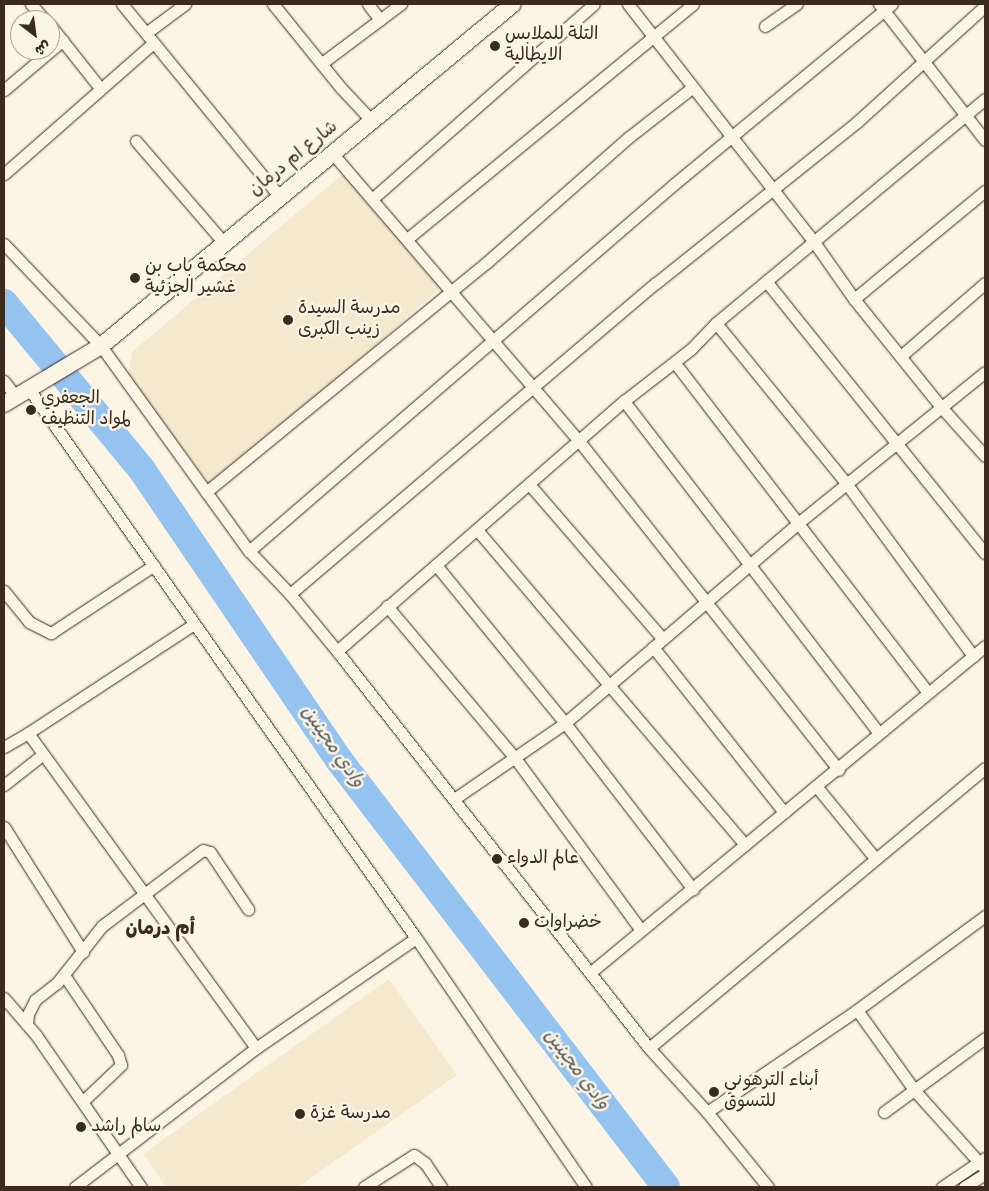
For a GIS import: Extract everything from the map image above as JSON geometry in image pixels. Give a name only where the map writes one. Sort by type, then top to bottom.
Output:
[{"type":"street","points":[[122,4],[279,196]]},
{"type":"street","points":[[146,33],[185,4]]},
{"type":"street","points":[[273,4],[322,63],[340,88],[372,121]]},
{"type":"street","points":[[368,4],[380,20]]},
{"type":"street","points":[[322,63],[400,4]]},
{"type":"street","name":"شارع ام درمان","points":[[22,393],[95,350],[513,4]]},
{"type":"street","points":[[372,200],[594,4]]},
{"type":"street","points":[[628,4],[814,242],[854,298],[902,355],[942,408],[984,452]]},
{"type":"street","points":[[407,239],[694,4]]},
{"type":"street","points":[[765,26],[797,4]]},
{"type":"street","points":[[249,551],[885,6],[924,61],[985,140]]},
{"type":"street","points":[[290,594],[656,283],[774,191],[857,122],[985,6]]},
{"type":"street","points":[[60,37],[100,88]]},
{"type":"street","points":[[4,90],[63,40]]},
{"type":"street","points":[[4,174],[153,43]]},
{"type":"street","points":[[206,492],[452,291],[629,137],[693,87]]},
{"type":"street","points":[[337,650],[478,531],[624,401],[675,363],[716,324],[985,99]]},
{"type":"street","points":[[136,141],[224,243]]},
{"type":"street","points":[[332,154],[452,291],[579,441],[705,603],[787,701],[839,770]]},
{"type":"street","points":[[854,298],[985,191]]},
{"type":"street","points":[[4,244],[95,350],[206,492],[249,551],[290,594],[337,650],[649,1048],[706,1112],[768,1187]]},
{"type":"street","points":[[766,282],[985,553]]},
{"type":"street","points":[[902,355],[985,284]]},
{"type":"street","points":[[716,324],[846,483],[973,656]]},
{"type":"street","points":[[675,363],[927,692]]},
{"type":"street","points":[[454,800],[565,723],[608,684],[798,523],[895,442],[942,408],[985,372]]},
{"type":"street","points":[[4,381],[22,393],[154,565],[416,938],[586,1187]]},
{"type":"street","points":[[624,401],[879,733]]},
{"type":"street","points":[[529,484],[663,639]]},
{"type":"street","points":[[478,531],[745,845]]},
{"type":"street","points":[[4,591],[29,622],[51,633],[154,565]]},
{"type":"street","points":[[436,565],[565,723],[692,889]]},
{"type":"street","points":[[387,606],[515,758],[641,930]]},
{"type":"street","points":[[4,747],[194,624]]},
{"type":"street","points":[[591,972],[784,812],[839,770],[927,692],[985,646]]},
{"type":"street","points":[[653,647],[784,812]]},
{"type":"street","points":[[28,732],[42,755],[142,894],[256,1048]]},
{"type":"street","points":[[4,785],[42,755]]},
{"type":"street","points":[[649,1048],[874,858],[985,768]]},
{"type":"street","points":[[816,786],[874,858]]},
{"type":"street","points":[[4,828],[83,952]]},
{"type":"street","points":[[27,1024],[28,1014],[35,1000],[64,975],[102,926],[142,894],[203,850],[210,852],[248,909]]},
{"type":"street","points":[[706,1112],[857,1010],[985,916]]},
{"type":"street","points":[[75,1187],[256,1048],[318,1008],[416,938]]},
{"type":"street","points":[[64,975],[118,1055],[121,1065],[83,1101]]},
{"type":"street","points":[[4,998],[27,1024],[83,1101],[116,1155],[141,1187]]},
{"type":"street","points":[[857,1010],[915,1091],[983,1163],[942,1187]]},
{"type":"street","points":[[884,1112],[985,1038]]},
{"type":"street","points":[[364,1187],[414,1155],[425,1163],[442,1187]]},
{"type":"street","points":[[964,1187],[985,1174]]},
{"type":"shaded area","name":"مدرسة السيدة زينب الكبرى","points":[[344,173],[441,287],[214,489],[128,378],[132,352]]},
{"type":"shaded area","name":"مدرسة غزة","points":[[389,979],[457,1075],[298,1187],[166,1187],[143,1154]]},
{"type":"waterway","name":"وادي مجينين","points":[[4,303],[142,470],[339,760],[666,1187]]},
{"type":"place","name":"التلة للملابس الايطالية","points":[[495,46]]},
{"type":"place","name":"محكمة باب بن غشير الجزئية","points":[[135,278]]},
{"type":"place","name":"مدرسة السيدة زينب الكبرى","points":[[288,320]]},
{"type":"place","name":"الجعفري لمواد التنظيف","points":[[31,410]]},
{"type":"place","name":"عالم الدواء","points":[[497,859]]},
{"type":"place","name":"خضراوات","points":[[524,923]]},
{"type":"place","name":"أبناء الترهوني للتسوق","points":[[714,1092]]},
{"type":"place","name":"مدرسة غزة","points":[[300,1114]]},
{"type":"place","name":"سالم راشد","points":[[81,1127]]},
{"type":"district","name":"أم درمان","points":[[160,930]]}]
